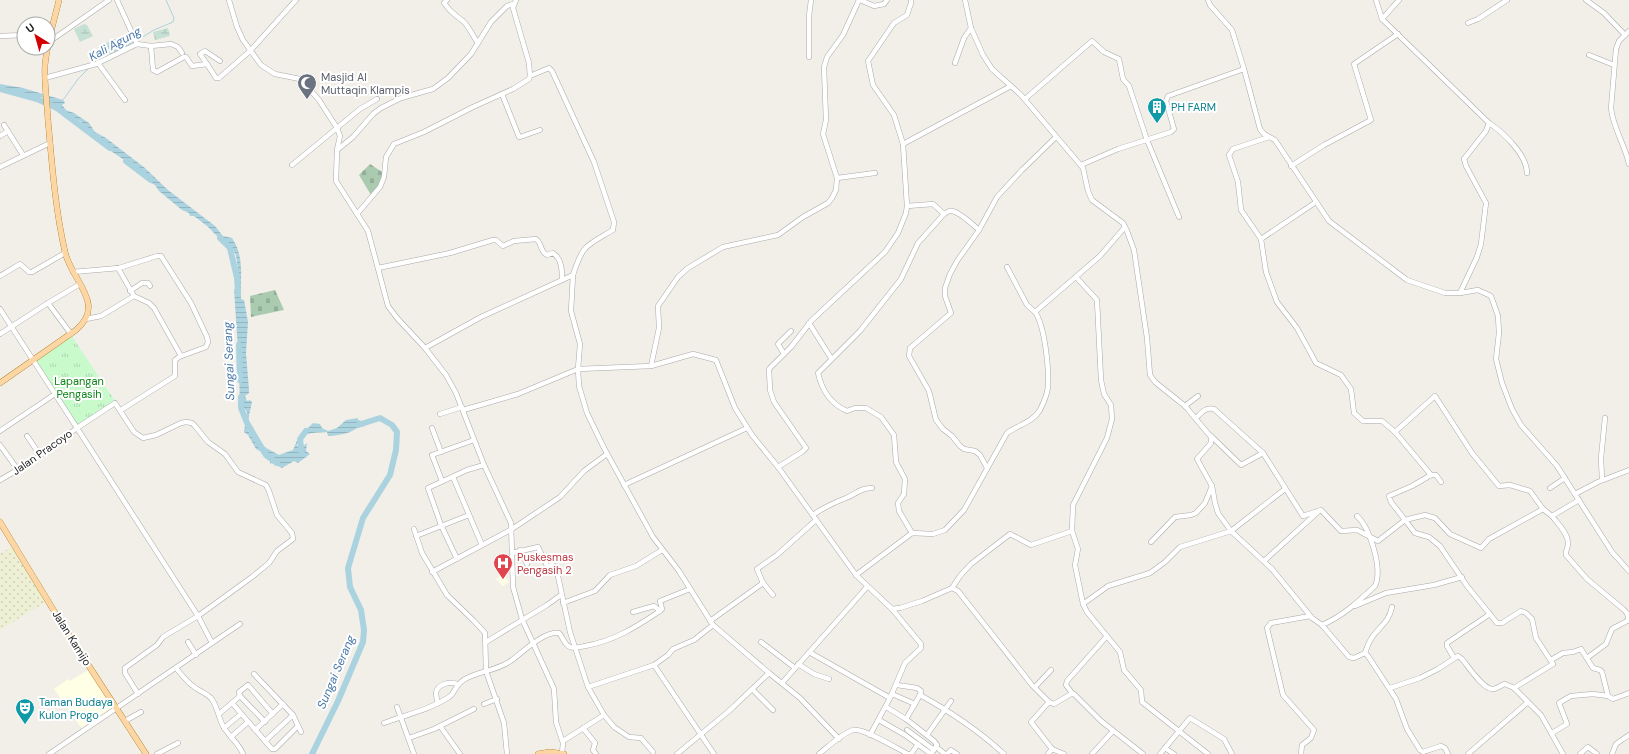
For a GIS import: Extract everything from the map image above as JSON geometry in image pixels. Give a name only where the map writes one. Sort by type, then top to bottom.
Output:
[{"type":"main road","points":[[55,16],[59,0]]},
{"type":"main road","points":[[0,383],[71,334],[82,325],[89,311],[89,303],[73,272],[65,252],[58,217],[45,80],[46,56]]},
{"type":"main road","name":"Jalan Kamijo","points":[[0,522],[146,754]]},
{"type":"main road","points":[[538,754],[550,752],[563,754]]},
{"type":"street","points":[[56,34],[109,0]]},
{"type":"street","points":[[117,0],[136,42]]},
{"type":"street","points":[[229,0],[237,27],[250,51],[264,68],[275,74],[300,79],[319,100],[337,128],[340,136],[337,150],[336,181],[368,231],[388,306],[392,313],[425,348],[455,389],[484,465],[511,523],[514,587],[522,619],[554,689],[556,722],[562,741],[563,754]]},
{"type":"street","points":[[220,61],[205,51],[200,54],[218,79],[250,51],[296,0]]},
{"type":"street","points":[[447,0],[444,3],[457,18],[463,21],[478,43]]},
{"type":"street","points":[[809,57],[809,16],[811,0]]},
{"type":"street","points":[[651,366],[659,328],[658,306],[678,277],[688,268],[723,247],[778,235],[830,201],[836,190],[837,178],[823,134],[826,120],[824,67],[827,57],[843,35],[860,0],[874,6],[884,4],[887,0]]},
{"type":"street","points":[[778,468],[806,448],[775,404],[770,394],[769,369],[784,354],[809,323],[885,252],[903,223],[907,206],[903,144],[894,115],[873,85],[868,61],[894,23],[907,15],[911,0]]},
{"type":"street","points":[[965,0],[971,28],[983,55],[992,69],[1025,99],[1085,170],[1088,191],[1092,200],[1123,223],[1125,227],[1134,250],[1148,344],[1148,364],[1150,375],[1155,382],[1185,406],[1241,465],[1263,453]]},
{"type":"street","points":[[1208,0],[1210,5],[1232,30],[1260,129],[1275,140],[1329,221],[1407,280],[1445,293],[1460,293],[1478,290],[1491,296],[1498,316],[1499,333],[1496,359],[1502,383],[1512,409],[1521,425],[1557,466],[1612,552],[1629,571]]},
{"type":"street","points":[[1376,0],[1382,19],[1489,123],[1501,132],[1523,158],[1526,163],[1527,173]]},
{"type":"street","points":[[1382,19],[1399,0]]},
{"type":"street","points":[[1468,23],[1478,19],[1507,0]]},
{"type":"street","points":[[1586,0],[1604,13],[1625,35]]},
{"type":"street","points":[[337,150],[353,137],[373,114],[390,102],[424,92],[439,85],[448,78],[471,54],[491,22],[507,6],[515,2]]},
{"type":"street","points":[[515,2],[513,12],[529,63],[530,76]]},
{"type":"street","points":[[955,63],[964,38],[971,28]]},
{"type":"street","points":[[1629,31],[1619,41],[1614,65],[1611,108],[1612,116],[1626,149],[1629,164]]},
{"type":"street","points":[[1292,166],[1324,145],[1371,120],[1354,64],[1398,34]]},
{"type":"street","points":[[0,36],[16,35]]},
{"type":"street","points":[[1025,99],[1092,41],[1104,52],[1119,59],[1123,79],[1129,86],[1146,140],[1179,217]]},
{"type":"street","points":[[45,80],[97,64],[136,42],[151,46],[175,45],[182,53]]},
{"type":"street","points":[[151,46],[153,70],[155,72],[161,72],[184,57],[186,57],[192,66],[207,64]]},
{"type":"street","points":[[1589,55],[1614,65]]},
{"type":"street","points":[[97,64],[125,100]]},
{"type":"street","points":[[357,214],[380,187],[384,177],[386,157],[394,144],[424,132],[502,94],[526,82],[530,76],[546,68],[549,68],[552,71],[594,162],[614,224],[612,230],[589,244],[580,255],[573,275],[571,312],[580,344],[578,369],[579,386],[587,413],[607,454],[653,537],[690,588],[710,621],[800,698],[840,739]]},
{"type":"street","points":[[1081,165],[1105,154],[1173,131],[1166,101],[1168,96],[1244,69]]},
{"type":"street","points":[[903,144],[1011,86]]},
{"type":"street","points":[[502,94],[520,137],[540,130]]},
{"type":"street","points":[[292,165],[360,109],[377,99]]},
{"type":"street","points":[[1460,293],[1477,257],[1481,244],[1486,203],[1466,166],[1464,159],[1486,131],[1489,123]]},
{"type":"street","points":[[4,124],[23,155]]},
{"type":"street","points":[[0,136],[8,131]]},
{"type":"street","points":[[987,468],[980,456],[975,451],[964,449],[960,446],[936,420],[929,391],[909,356],[910,348],[951,313],[945,296],[945,288],[950,274],[979,230],[997,197],[1006,186],[1056,137]]},
{"type":"street","points":[[1269,137],[1233,149],[1230,155],[1238,182],[1241,210],[1261,239],[1266,272],[1276,302],[1297,328],[1316,363],[1341,375],[1351,389],[1354,413],[1363,421],[1382,421],[1395,432],[1431,475]]},
{"type":"street","points":[[0,167],[50,143]]},
{"type":"street","points":[[837,178],[875,173]]},
{"type":"street","points":[[1261,239],[1316,202]]},
{"type":"street","points":[[907,206],[933,204],[944,214]]},
{"type":"street","points":[[912,533],[898,503],[904,494],[905,479],[896,462],[894,435],[881,417],[866,408],[855,408],[847,411],[837,407],[830,400],[819,380],[818,373],[860,331],[901,279],[918,243],[944,214],[949,211],[953,211],[968,220],[979,230]]},
{"type":"street","points":[[1035,312],[1100,256],[1125,227]]},
{"type":"street","points":[[378,268],[450,253],[493,240],[496,240],[503,246],[514,241],[536,239],[540,243],[544,254],[553,254],[560,259],[562,280]]},
{"type":"street","points":[[0,276],[20,264],[28,272],[32,272],[65,252]]},
{"type":"street","points":[[73,272],[118,268],[161,256],[191,303],[207,336],[208,342],[206,347],[181,356],[174,361],[176,373],[174,377],[121,410]]},
{"type":"street","points":[[856,575],[912,533],[933,534],[945,530],[964,510],[1007,433],[1017,426],[1030,421],[1039,411],[1048,388],[1045,341],[1040,319],[1027,305],[1008,267]]},
{"type":"street","points":[[118,268],[134,296],[152,306],[181,356]]},
{"type":"street","points":[[425,348],[481,317],[573,275]]},
{"type":"street","points":[[1076,278],[1097,300],[1101,380],[1104,394],[1111,405],[1112,419],[1107,438],[1073,505],[1072,531],[1078,549],[1075,565],[1083,604],[1087,612],[1120,652],[1124,670],[1141,690],[1142,702],[1208,754]]},
{"type":"street","points":[[130,291],[144,282],[148,283],[150,286]]},
{"type":"street","points":[[0,334],[80,284]]},
{"type":"street","points":[[86,319],[101,316],[134,296]]},
{"type":"street","points":[[48,303],[71,334]]},
{"type":"street","name":"Jalan Pracoyo","points":[[0,309],[77,428],[18,470],[0,480]]},
{"type":"street","points":[[809,323],[832,358]]},
{"type":"street","points":[[784,354],[778,344],[791,331]]},
{"type":"street","points":[[440,414],[518,394],[578,369],[651,366],[693,354],[714,359],[719,365],[734,408],[747,428],[856,575],[892,610],[922,646],[905,663],[897,685],[870,734]]},
{"type":"street","points":[[0,431],[55,394]]},
{"type":"street","points":[[1185,406],[1198,396]]},
{"type":"street","points":[[1395,432],[1435,396],[1472,453],[1499,486],[1510,485],[1530,491],[1543,509],[1552,516],[1563,530],[1567,538],[1568,544],[1565,552],[1566,555],[1587,579],[1623,608],[1627,613],[1629,620],[1612,629],[1606,644],[1587,658]]},
{"type":"street","points":[[138,694],[125,673],[125,668],[157,645],[163,637],[198,616],[234,591],[269,563],[277,551],[291,541],[293,535],[277,515],[266,485],[238,472],[225,454],[208,442],[192,423],[181,423],[143,438],[134,432],[115,403],[77,428],[198,616],[212,643]]},
{"type":"street","points":[[1196,418],[1204,410],[1210,408],[1214,409],[1263,453],[1303,516],[1321,510]]},
{"type":"street","points":[[1602,480],[1601,458],[1605,418]]},
{"type":"street","points":[[432,428],[441,452]]},
{"type":"street","points":[[624,484],[747,428]]},
{"type":"street","points":[[1210,434],[1211,443],[1197,459],[1212,486],[1218,513],[1231,532],[1264,561],[1310,616],[1322,625],[1349,657],[1354,658],[1365,653],[1373,635],[1387,621],[1392,607]]},
{"type":"street","points":[[27,436],[40,455]]},
{"type":"street","points":[[442,482],[432,455],[474,440]]},
{"type":"street","points":[[0,444],[18,470]]},
{"type":"street","points":[[432,572],[512,529],[560,496],[584,471],[607,454]]},
{"type":"street","points":[[458,559],[441,525],[428,488],[467,470],[484,465]]},
{"type":"street","points":[[1575,494],[1602,480],[1629,470]]},
{"type":"street","points":[[1440,482],[1436,475],[1431,475],[1412,486],[1389,496],[1415,533],[1430,537],[1440,546],[1469,589],[1498,623],[1500,624],[1521,611],[1526,613],[1534,623],[1536,638],[1551,660],[1552,665],[1514,688]]},
{"type":"street","points":[[453,477],[482,545]]},
{"type":"street","points":[[1550,488],[1565,478]]},
{"type":"street","points":[[1151,542],[1175,517],[1196,513],[1205,503],[1212,486]]},
{"type":"street","points":[[813,515],[822,508],[847,498],[861,489],[872,488]]},
{"type":"street","points":[[1083,604],[1108,586],[1150,573],[1165,562],[1180,547],[1231,532],[1286,489]]},
{"type":"street","points":[[1552,516],[1579,500]]},
{"type":"street","points":[[1321,510],[1341,531],[1357,530],[1378,541],[1405,520],[1425,515],[1435,518],[1450,534],[1481,548],[1489,539],[1543,509]]},
{"type":"street","points":[[1264,561],[1321,510]]},
{"type":"street","points":[[416,536],[469,515]]},
{"type":"street","points":[[1322,625],[1334,620],[1352,607],[1375,586],[1377,579],[1374,555],[1365,526],[1357,516]]},
{"type":"street","points":[[773,595],[763,583],[758,571],[759,567],[777,555],[816,520]]},
{"type":"street","points":[[414,529],[422,553],[447,595],[484,630],[486,642],[486,671],[497,699],[504,723],[507,754]]},
{"type":"street","points":[[892,610],[922,601],[952,588],[971,564],[1010,534],[1031,545],[1072,531]]},
{"type":"street","points":[[512,553],[520,550],[538,548],[547,566],[553,565],[557,569],[563,603],[575,648],[588,687],[604,715],[614,726],[626,736],[632,738],[638,737],[642,739],[653,753]]},
{"type":"street","points":[[520,550],[527,564]]},
{"type":"street","points":[[563,603],[597,590],[610,575],[636,566],[662,550]]},
{"type":"street","points":[[1352,607],[1386,593],[1434,585],[1462,577]]},
{"type":"street","points":[[710,621],[763,583]]},
{"type":"street","points":[[782,683],[867,587]]},
{"type":"street","points":[[384,723],[438,703],[452,695],[457,684],[467,678],[506,664],[533,644],[556,633],[561,635],[566,645],[575,648],[598,644],[616,638],[632,630],[660,611],[662,609],[660,601],[690,588]]},
{"type":"street","points":[[952,588],[958,591],[1035,688],[1049,702],[1057,704],[1072,693]]},
{"type":"street","points":[[486,642],[561,595]]},
{"type":"street","points":[[633,612],[654,606],[660,611]]},
{"type":"street","points":[[1454,658],[1447,646],[1447,643],[1490,614]]},
{"type":"street","points":[[1301,754],[1302,745],[1311,738],[1314,730],[1283,695],[1267,628],[1271,623],[1310,616]]},
{"type":"street","points":[[49,754],[240,624]]},
{"type":"street","points":[[588,687],[654,665],[668,655],[673,649],[694,640],[714,625]]},
{"type":"street","points":[[1107,636],[1066,682],[1066,685],[1100,721],[1143,754]]},
{"type":"street","points":[[188,642],[196,655]]},
{"type":"street","points":[[761,642],[797,666],[829,679]]},
{"type":"street","points":[[1551,660],[1563,652],[1573,652],[1580,649],[1593,668],[1602,672],[1608,696]]},
{"type":"street","points":[[809,652],[891,696],[915,704]]},
{"type":"street","points":[[1365,653],[1390,688],[1407,729],[1420,750],[1423,752],[1426,751]]},
{"type":"street","points":[[1390,688],[1432,672],[1458,656],[1483,685],[1488,688],[1493,689],[1505,684],[1514,688],[1527,703],[1541,715],[1563,754]]},
{"type":"street","points":[[654,665],[714,754]]},
{"type":"street","points":[[176,668],[192,686],[210,698],[215,704],[224,728],[239,745],[243,754]]},
{"type":"street","points":[[1035,688],[1052,670]]},
{"type":"street","points":[[677,754],[701,735],[769,673]]},
{"type":"street","points":[[254,674],[293,715],[300,732]]},
{"type":"street","points":[[438,703],[436,692],[439,687],[448,683],[457,684]]},
{"type":"street","points":[[219,714],[240,696],[239,692],[248,685],[274,714]]},
{"type":"street","points":[[897,685],[919,689],[921,691],[906,718]]},
{"type":"street","points":[[752,690],[773,710]]},
{"type":"street","points":[[1552,733],[1567,724],[1559,704],[1571,696],[1593,694],[1617,698],[1629,693]]},
{"type":"street","points":[[920,695],[946,709],[978,731],[1004,754]]},
{"type":"street","points":[[240,696],[265,722]]},
{"type":"street","points":[[484,704],[497,699]]},
{"type":"street","points":[[927,735],[951,701]]},
{"type":"street","points":[[1049,702],[1031,722],[1052,750],[1064,754]]},
{"type":"street","points":[[232,703],[272,749],[275,749],[298,726]]},
{"type":"street","points":[[1468,754],[1527,703]]},
{"type":"street","points":[[256,730],[283,704]]},
{"type":"street","points":[[879,720],[905,735],[931,754],[935,748],[936,743],[912,722],[886,707]]},
{"type":"street","points":[[397,708],[414,754]]},
{"type":"street","points":[[409,738],[440,726],[474,709]]},
{"type":"street","points":[[125,721],[141,712]]},
{"type":"street","points":[[224,728],[241,714]]},
{"type":"street","points":[[265,741],[293,715]]},
{"type":"street","points":[[562,741],[604,715]]},
{"type":"street","points":[[1160,754],[1190,718],[1224,739],[1232,754]]},
{"type":"street","points":[[231,737],[248,722]]},
{"type":"street","points":[[905,735],[912,722]]},
{"type":"street","points":[[440,726],[460,754]]},
{"type":"street","points":[[584,728],[595,743],[593,750],[596,754]]},
{"type":"street","points":[[819,754],[854,730],[870,734],[908,754]]},
{"type":"street","points":[[908,730],[946,754],[950,750],[957,754]]},
{"type":"street","points":[[1092,754],[1113,731]]},
{"type":"street","points":[[1612,754],[1616,744],[1629,735]]},
{"type":"street","points":[[156,754],[178,743]]},
{"type":"street","points":[[911,754],[918,744]]},
{"type":"street","points":[[1580,754],[1586,745],[1597,754]]},
{"type":"street","points":[[1421,754],[1441,746],[1445,748],[1448,754]]},
{"type":"street","points":[[1165,748],[1174,754]]},
{"type":"street","points":[[1048,754],[1052,750]]},
{"type":"shaded area","points":[[11,547],[46,602],[0,630],[0,554]]},
{"type":"shaded area","name":"Puskesmas Pengasih 2","points":[[503,574],[509,582],[503,586],[496,579]]},
{"type":"shaded area","points":[[90,669],[115,708],[83,730],[54,689],[68,679],[70,681]]},
{"type":"green space","points":[[84,24],[87,25],[93,36],[80,42],[74,29]]},
{"type":"green space","points":[[168,28],[170,36],[155,40],[153,32]]},
{"type":"green space","points":[[115,39],[122,52],[111,57],[106,43]]},
{"type":"green space","points":[[370,164],[382,172],[380,182],[371,195],[359,175]]},
{"type":"green space","points":[[275,290],[284,310],[251,317],[250,296]]},
{"type":"green space","name":"Lapangan Pengasih","points":[[71,335],[115,401],[77,425],[35,359]]},
{"type":"water","points":[[0,84],[23,88],[63,100],[65,103],[62,105],[66,110],[74,113],[89,123],[95,132],[106,138],[145,168],[168,190],[215,226],[223,236],[232,238],[239,253],[241,268],[241,299],[244,300],[248,322],[246,353],[249,393],[245,396],[247,401],[250,400],[252,402],[247,425],[248,431],[259,444],[279,455],[293,450],[298,438],[313,423],[320,424],[322,428],[328,431],[337,428],[346,420],[358,418],[358,420],[367,424],[363,424],[365,426],[339,435],[328,436],[327,432],[305,435],[301,438],[297,446],[301,448],[307,443],[306,451],[310,454],[298,463],[294,461],[282,468],[272,463],[270,464],[271,457],[256,449],[248,435],[244,432],[247,412],[240,403],[239,376],[242,369],[238,350],[234,289],[236,289],[239,278],[236,255],[231,247],[224,243],[207,226],[194,216],[190,216],[189,213],[182,210],[159,191],[155,185],[151,183],[135,166],[108,149],[97,135],[80,121],[72,118],[66,112],[56,108],[42,97],[32,97],[2,89],[0,88]]},
{"type":"waterway","name":"Kali Agung","points":[[138,40],[154,30],[173,22],[174,18],[166,0]]},
{"type":"waterway","name":"Kali Agung","points":[[117,51],[133,42]]},
{"type":"waterway","name":"Kali Agung","points":[[63,100],[78,79],[89,68]]},
{"type":"waterway","name":"Kali Agung","points":[[0,89],[37,99],[57,108],[110,148]]},
{"type":"waterway","name":"Sungai Serang","points":[[126,161],[151,180]]},
{"type":"waterway","name":"Sungai Serang","points":[[220,238],[230,248],[237,278],[238,292]]},
{"type":"waterway","name":"Sungai Serang","points":[[239,345],[240,380]]},
{"type":"waterway","name":"Sungai Serang","points":[[241,397],[241,408],[247,423],[266,455],[277,463]]},
{"type":"waterway","name":"Sungai Serang","points":[[312,754],[338,701],[363,642],[364,630],[361,610],[350,587],[348,568],[363,518],[390,475],[396,450],[397,432],[392,425],[380,418],[358,425]]},
{"type":"waterway","name":"Sungai Serang","points":[[302,454],[300,439],[306,431]]},
{"type":"place","name":"Masjid Al Muttaqin Klampis","points":[[307,100]]},
{"type":"place","name":"PH FARM","points":[[1157,124]]},
{"type":"place","name":"Puskesmas Pengasih 2","points":[[503,580]]},
{"type":"place","name":"Taman Budaya Kulon Progo","points":[[25,725]]}]
